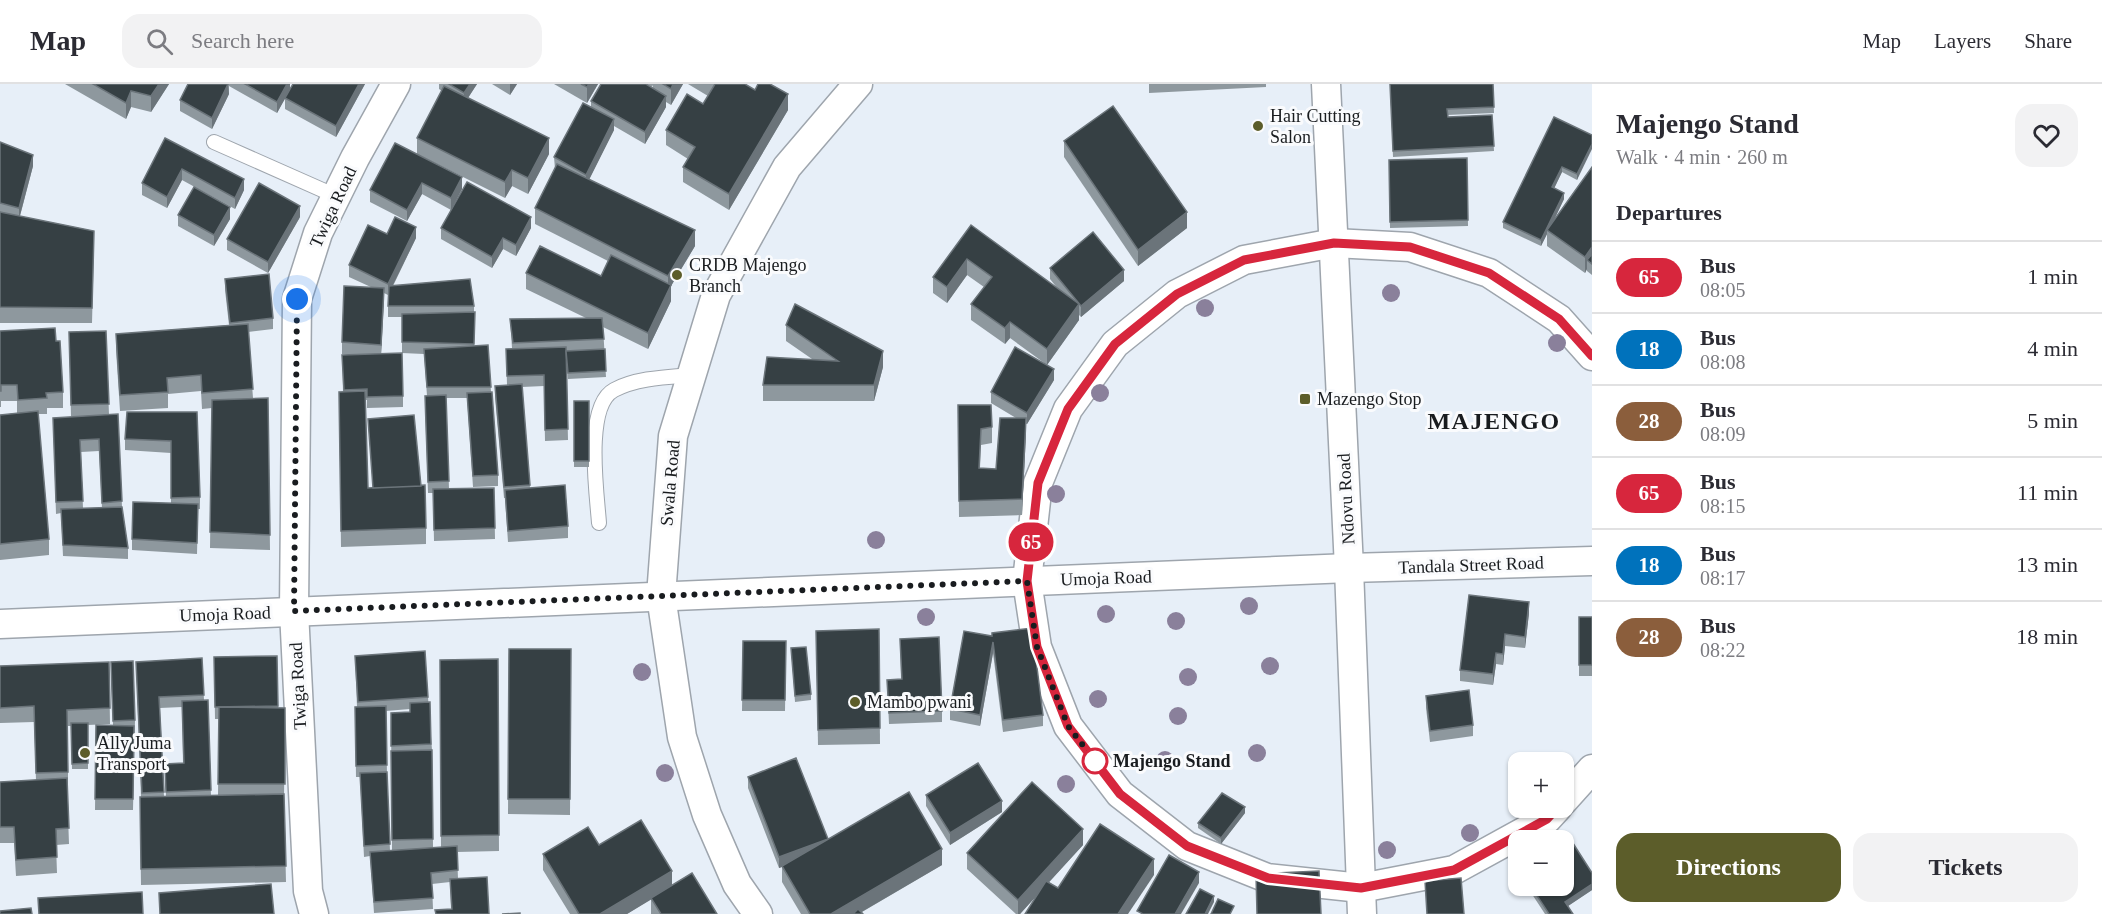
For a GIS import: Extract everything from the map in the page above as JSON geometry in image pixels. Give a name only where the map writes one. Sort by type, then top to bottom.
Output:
[{"type":"street","name":"Twiga Road","points":[[314,914],[308,891],[294,611],[297,299],[318,233],[396,84]]},
{"type":"street","name":"Swala Road","points":[[758,914],[738,884],[706,815],[682,737],[661,596],[673,436],[716,295],[787,167],[858,84]]},
{"type":"street","name":"Ndovu Road","points":[[1326,84],[1349,568],[1361,901]]},
{"type":"street","points":[[1548,818],[1454,870],[1361,901],[1268,878],[1187,846],[1120,794],[1068,726],[1037,647],[1027,581],[1038,483],[1068,409],[1115,344],[1177,294],[1244,260],[1334,243],[1410,247],[1489,273],[1559,319],[1592,356]]},
{"type":"street","name":"Tandala Street Road","points":[[1349,568],[1592,561]]},
{"type":"street","name":"Umoja Road","points":[[0,624],[1349,568]]},
{"type":"street","points":[[1574,789],[1592,770]]},
{"type":"lane","points":[[214,142],[336,196]]},
{"type":"lane","points":[[599,524],[593,446],[601,400],[613,390],[649,379],[692,375]]},
{"type":"building","points":[[93,84],[159,84],[151,96],[131,91],[126,103]]},
{"type":"building","points":[[188,84],[228,84],[212,118],[180,100]]},
{"type":"building","points":[[245,84],[287,84],[277,102]]},
{"type":"building","points":[[293,84],[359,84],[336,126],[285,98]]},
{"type":"building","points":[[449,84],[470,84],[464,93]]},
{"type":"building","points":[[601,84],[646,84],[666,96],[645,132],[591,101]]},
{"type":"building","points":[[663,84],[673,84],[671,89]]},
{"type":"building","points":[[715,84],[745,84],[755,90],[758,84],[770,84],[788,94],[729,194],[683,167],[695,147],[666,130],[687,94],[703,104]]},
{"type":"building","points":[[1390,84],[1493,84],[1494,107],[1447,109],[1448,117],[1492,115],[1494,146],[1393,151]]},
{"type":"building","points":[[444,86],[549,138],[528,178],[512,170],[505,182],[417,138]]},
{"type":"building","points":[[583,103],[614,119],[586,175],[554,157]]},
{"type":"building","points":[[1113,106],[1187,212],[1138,250],[1064,141]]},
{"type":"building","points":[[1554,117],[1592,135],[1592,144],[1577,174],[1562,167],[1552,187],[1564,193],[1541,240],[1503,222]]},
{"type":"building","points":[[165,138],[244,179],[235,198],[182,169],[167,197],[142,183]]},
{"type":"building","points":[[0,142],[33,155],[19,208],[0,203]]},
{"type":"building","points":[[395,143],[462,177],[451,198],[422,183],[407,210],[370,190]]},
{"type":"building","points":[[1467,158],[1468,220],[1390,222],[1389,160]]},
{"type":"building","points":[[557,164],[695,230],[668,276],[535,208]]},
{"type":"building","points":[[1592,167],[1592,247],[1585,257],[1547,230]]},
{"type":"building","points":[[467,182],[531,217],[516,245],[503,238],[492,257],[441,228]]},
{"type":"building","points":[[259,183],[300,206],[268,262],[227,239]]},
{"type":"building","points":[[194,187],[230,207],[214,235],[178,215]]},
{"type":"building","points":[[0,212],[94,231],[92,308],[0,307]]},
{"type":"building","points":[[395,217],[416,227],[388,284],[349,265],[368,225],[387,234]]},
{"type":"building","points":[[971,225],[1079,304],[1047,349],[1010,322],[1005,328],[971,304],[992,277],[967,259],[947,287],[933,277]]},
{"type":"building","points":[[1093,232],[1124,270],[1081,306],[1050,268]]},
{"type":"building","points":[[540,246],[601,276],[611,255],[671,285],[648,333],[526,273]]},
{"type":"building","points":[[1592,254],[1592,264],[1587,260]]},
{"type":"building","points":[[269,274],[273,318],[230,323],[225,279]]},
{"type":"building","points":[[470,279],[474,306],[388,306],[389,286]]},
{"type":"building","points":[[344,286],[384,288],[381,345],[342,342]]},
{"type":"building","points":[[795,304],[883,351],[874,385],[763,385],[767,357],[838,361],[786,325]]},
{"type":"building","points":[[475,312],[474,344],[402,342],[402,314]]},
{"type":"building","points":[[602,318],[604,339],[513,343],[510,319]]},
{"type":"building","points":[[248,324],[253,389],[202,393],[201,375],[167,378],[168,392],[120,395],[116,334]]},
{"type":"building","points":[[55,328],[56,341],[60,341],[63,392],[46,393],[47,398],[18,400],[17,385],[1,385],[0,391],[0,331]]},
{"type":"building","points":[[106,331],[109,404],[71,405],[69,332]]},
{"type":"building","points":[[488,345],[491,387],[427,387],[424,349]]},
{"type":"building","points":[[566,347],[568,429],[545,430],[544,375],[507,376],[506,349]]},
{"type":"building","points":[[1015,347],[1054,369],[1027,413],[991,392]]},
{"type":"building","points":[[605,349],[606,371],[568,373],[566,351]]},
{"type":"building","points":[[402,353],[403,396],[367,397],[367,389],[344,390],[342,355]]},
{"type":"building","points":[[522,384],[530,485],[504,487],[495,386]]},
{"type":"building","points":[[365,391],[368,488],[425,485],[426,528],[341,531],[339,392]]},
{"type":"building","points":[[492,392],[498,475],[473,476],[467,393]]},
{"type":"building","points":[[446,395],[449,481],[428,482],[425,396]]},
{"type":"building","points":[[268,398],[270,535],[210,532],[212,400]]},
{"type":"building","points":[[574,401],[589,401],[589,461],[574,461]]},
{"type":"building","points":[[958,405],[991,405],[992,427],[981,429],[979,468],[996,469],[1000,418],[1026,418],[1022,499],[959,501]]},
{"type":"building","points":[[38,411],[49,539],[0,544],[0,415]]},
{"type":"building","points":[[127,412],[197,412],[200,497],[171,498],[171,441],[125,439]]},
{"type":"building","points":[[118,414],[122,501],[102,503],[99,439],[80,440],[83,501],[56,502],[53,418]]},
{"type":"building","points":[[414,415],[421,486],[373,488],[368,419]]},
{"type":"building","points":[[565,485],[568,526],[508,531],[505,490]]},
{"type":"building","points":[[494,488],[495,528],[434,530],[433,489]]},
{"type":"building","points":[[133,502],[198,504],[197,543],[132,539]]},
{"type":"building","points":[[122,507],[128,548],[63,545],[61,509]]},
{"type":"building","points":[[1469,595],[1529,602],[1525,637],[1505,634],[1503,654],[1496,653],[1493,674],[1460,670]]},
{"type":"building","points":[[1579,617],[1592,617],[1592,665],[1579,665]]},
{"type":"building","points":[[1032,628],[1043,715],[1003,720],[993,642],[980,715],[950,709],[964,631],[992,636],[992,633]]},
{"type":"building","points":[[879,629],[880,728],[818,730],[816,631]]},
{"type":"building","points":[[939,637],[942,711],[889,713],[887,680],[902,679],[900,639]]},
{"type":"building","points":[[743,641],[786,641],[785,700],[742,700]]},
{"type":"building","points":[[806,647],[811,694],[795,696],[791,648]]},
{"type":"building","points":[[509,649],[571,649],[570,799],[508,799]]},
{"type":"building","points":[[425,651],[428,697],[358,702],[355,656]]},
{"type":"building","points":[[277,656],[278,706],[215,707],[214,657]]},
{"type":"building","points":[[202,658],[204,695],[159,697],[164,792],[142,793],[136,662]]},
{"type":"building","points":[[498,659],[499,835],[441,836],[440,660]]},
{"type":"building","points":[[133,661],[135,720],[113,721],[111,662]]},
{"type":"building","points":[[109,662],[110,708],[67,710],[68,772],[36,773],[34,706],[0,708],[0,666]]},
{"type":"building","points":[[1469,690],[1473,725],[1430,731],[1426,696]]},
{"type":"building","points":[[208,700],[211,790],[166,792],[165,764],[184,763],[182,701]]},
{"type":"building","points":[[430,702],[431,744],[391,746],[391,713],[410,712],[410,703]]},
{"type":"building","points":[[386,706],[387,765],[356,766],[355,707]]},
{"type":"building","points":[[219,707],[285,708],[285,784],[218,784]]},
{"type":"building","points":[[71,723],[88,723],[88,763],[72,764]]},
{"type":"building","points":[[96,725],[134,726],[133,799],[95,799]]},
{"type":"building","points":[[432,750],[433,839],[392,840],[391,751]]},
{"type":"building","points":[[796,758],[828,839],[779,857],[748,777]]},
{"type":"building","points":[[978,763],[1002,801],[950,833],[926,795]]},
{"type":"building","points":[[387,772],[390,844],[364,846],[360,773]]},
{"type":"building","points":[[67,778],[69,828],[56,829],[57,857],[16,860],[14,827],[0,827],[0,782]]},
{"type":"building","points":[[1032,782],[1083,829],[1018,900],[967,853]]},
{"type":"building","points":[[909,792],[942,849],[831,914],[810,914],[782,866]]},
{"type":"building","points":[[1222,793],[1245,807],[1221,838],[1198,823]]},
{"type":"building","points":[[284,794],[286,866],[141,869],[140,797]]},
{"type":"building","points":[[641,820],[672,871],[600,914],[579,914],[543,854],[588,827],[599,845]]},
{"type":"building","points":[[1100,824],[1154,859],[1118,914],[1025,914],[1046,881],[1058,888]]},
{"type":"building","points":[[1574,845],[1592,873],[1592,884],[1574,896]]},
{"type":"building","points":[[457,846],[458,870],[431,873],[433,898],[374,902],[370,852]]},
{"type":"building","points":[[1169,855],[1199,872],[1175,914],[1143,914],[1137,911]]},
{"type":"building","points":[[1319,871],[1321,914],[1257,914],[1256,874]]},
{"type":"building","points":[[692,873],[717,914],[661,914],[651,898]]},
{"type":"building","points":[[487,877],[489,914],[436,914],[435,910],[452,909],[450,879]]},
{"type":"building","points":[[1461,878],[1464,914],[1427,914],[1425,881]]},
{"type":"building","points":[[271,884],[274,914],[160,914],[159,893]]},
{"type":"building","points":[[1200,889],[1214,896],[1205,914],[1186,914]]},
{"type":"building","points":[[142,892],[143,914],[39,914],[38,898]]},
{"type":"building","points":[[1537,896],[1574,896],[1565,902],[1573,914],[1549,914]]},
{"type":"building","points":[[1218,899],[1234,906],[1230,914],[1211,914]]},
{"type":"building","points":[[31,908],[32,914],[0,914],[0,911]]},
{"type":"building","points":[[858,909],[863,914],[853,914]]},
{"type":"bus line","name":"65","points":[[1548,818],[1454,870],[1361,888],[1268,878],[1187,846],[1120,794],[1068,726],[1037,647],[1027,581],[1038,483],[1068,409],[1115,344],[1177,294],[1244,260],[1334,243],[1410,247],[1489,273],[1559,319],[1592,356]]},
{"type":"place","name":"Hair Cutting Salon","points":[[1258,126]]},
{"type":"place","name":"CRDB Majengo Branch","points":[[677,275]]},
{"type":"place","name":"Mazengo Stop","points":[[1305,399]]},
{"type":"place","name":"Mambo pwani","points":[[855,702]]},
{"type":"place","name":"Ally Juma Transport","points":[[85,753]]},
{"type":"place","name":"Majengo Stand","points":[[1095,761]]},
{"type":"district","name":"MAJENGO","points":[[1494,421]]},
{"type":"route","points":[[297,299],[294,611],[1027,581],[1037,647],[1068,726],[1095,761]]}]
